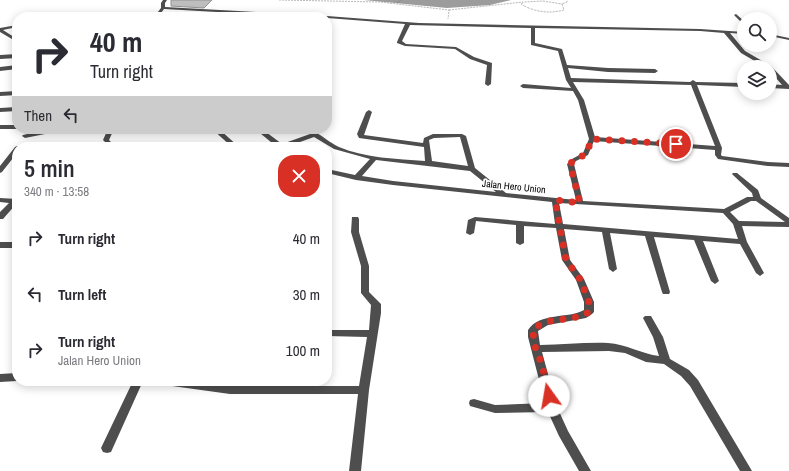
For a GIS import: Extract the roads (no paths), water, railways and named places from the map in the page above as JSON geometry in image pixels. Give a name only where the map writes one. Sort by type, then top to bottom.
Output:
[{"type":"street","points":[[160,12],[163,8],[163,3],[165,0]]},
{"type":"street","points":[[163,8],[245,12]]},
{"type":"street","points":[[332,17],[408,23],[737,33]]},
{"type":"street","points":[[408,23],[399,42],[401,44],[460,49],[467,56],[490,64],[490,78],[488,84]]},
{"type":"street","points":[[533,26],[533,44],[560,50],[569,80],[581,100],[592,139],[586,154],[574,160],[570,164],[580,203]]},
{"type":"street","points":[[0,30],[12,27]]},
{"type":"street","points":[[0,30],[12,38]]},
{"type":"street","points":[[726,32],[743,52],[756,60]]},
{"type":"street","points":[[777,36],[789,39]]},
{"type":"street","points":[[0,57],[12,56]]},
{"type":"street","points":[[564,66],[608,70],[654,71]]},
{"type":"street","points":[[0,69],[12,68]]},
{"type":"street","points":[[777,76],[788,87]]},
{"type":"street","points":[[569,80],[693,82],[737,85]]},
{"type":"street","points":[[693,82],[719,148],[718,156],[724,159],[789,165]]},
{"type":"street","points":[[523,86],[576,90]]},
{"type":"street","points":[[777,86],[788,87]]},
{"type":"street","points":[[0,94],[12,93]]},
{"type":"street","points":[[0,110],[12,109]]},
{"type":"street","points":[[369,112],[360,134],[361,137],[427,145]]},
{"type":"street","points":[[0,128],[12,127]]},
{"type":"street","points":[[21,142],[25,136],[36,134]]},
{"type":"street","points":[[221,134],[230,142]]},
{"type":"street","points":[[264,134],[275,142]]},
{"type":"street","points":[[295,142],[314,135],[326,142]]},
{"type":"street","points":[[429,163],[426,139],[433,136],[463,136],[472,169]]},
{"type":"street","points":[[592,139],[719,148]]},
{"type":"street","points":[[332,146],[374,158],[472,169],[505,195]]},
{"type":"street","points":[[0,171],[12,154]]},
{"type":"street","points":[[356,178],[374,158]]},
{"type":"street","name":"Jalan Hero Union","points":[[332,172],[356,178],[580,203],[725,211]]},
{"type":"street","points":[[735,174],[751,188],[758,199],[789,222]]},
{"type":"street","points":[[758,199],[750,199],[725,211],[737,223],[743,242],[760,273]]},
{"type":"street","points":[[0,200],[12,201]]},
{"type":"street","points":[[555,200],[566,260],[583,285],[589,302],[589,312],[581,317],[538,325],[533,330],[534,344],[552,407],[563,433],[585,471]]},
{"type":"street","points":[[0,217],[12,205]]},
{"type":"street","points":[[355,219],[355,232],[364,266],[365,293],[376,304],[355,471]]},
{"type":"street","points":[[470,232],[472,220],[475,219],[743,242]]},
{"type":"street","points":[[737,223],[789,225]]},
{"type":"street","points":[[520,224],[520,243]]},
{"type":"street","points":[[606,231],[613,269]]},
{"type":"street","points":[[649,235],[666,292]]},
{"type":"street","points":[[698,239],[715,281]]},
{"type":"street","points":[[0,245],[12,245]]},
{"type":"street","points":[[648,318],[658,338],[666,361]]},
{"type":"street","points":[[332,333],[372,334]]},
{"type":"street","points":[[536,349],[609,347],[626,350],[646,358],[666,361],[685,373],[694,383],[746,471]]},
{"type":"street","points":[[0,378],[12,377]]},
{"type":"street","points":[[107,448],[136,386]]},
{"type":"street","points":[[231,386],[364,390]]},
{"type":"street","points":[[474,403],[495,408],[552,407]]}]
